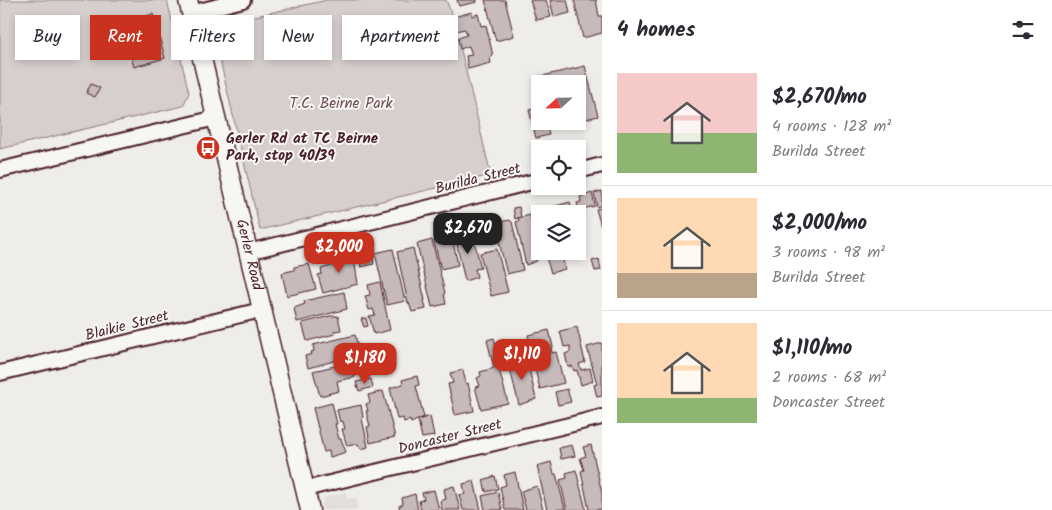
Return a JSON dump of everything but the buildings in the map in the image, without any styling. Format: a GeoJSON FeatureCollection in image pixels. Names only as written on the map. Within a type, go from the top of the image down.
{"type":"FeatureCollection","features":[{"type":"Feature","properties":{"kind":"street"},"geometry":{"type":"LineString","coordinates":[[189,6],[243,0]]}},
{"type":"Feature","properties":{"kind":"street","name":"Gerler Road"},"geometry":{"type":"LineString","coordinates":[[189,6],[310,510]]}},
{"type":"Feature","properties":{"kind":"street"},"geometry":{"type":"LineString","coordinates":[[0,170],[216,118]]}},
{"type":"Feature","properties":{"kind":"street"},"geometry":{"type":"LineString","coordinates":[[586,169],[602,165]]}},
{"type":"Feature","properties":{"kind":"street","name":"Burilda Street"},"geometry":{"type":"LineString","coordinates":[[248,252],[531,182]]}},
{"type":"Feature","properties":{"kind":"street","name":"Blaikie Street"},"geometry":{"type":"LineString","coordinates":[[0,373],[261,310]]}},
{"type":"Feature","properties":{"kind":"street","name":"Doncaster Street"},"geometry":{"type":"LineString","coordinates":[[305,489],[602,417]]}},
{"type":"Feature","properties":{"kind":"shaded area"},"geometry":{"type":"Polygon","coordinates":[[[346,492],[347,499],[356,497],[358,508],[352,510],[323,510],[322,503],[326,497],[346,492]]]}},
{"type":"Feature","properties":{"kind":"green space"},"geometry":{"type":"Polygon","coordinates":[[[0,0],[167,0],[171,17],[171,60],[181,60],[189,93],[183,106],[0,149],[0,0]]]}},
{"type":"Feature","properties":{"kind":"green space","name":"T.C. Beirne Park"},"geometry":{"type":"Polygon","coordinates":[[[327,0],[446,0],[452,15],[342,15],[342,60],[458,60],[458,38],[491,175],[260,230],[220,60],[254,60],[254,17],[327,0]]]}},
{"type":"Feature","properties":{"kind":"place","name":"Gerler Rd at TC Beirne Park, stop 40/39"},"geometry":{"type":"Point","coordinates":[208,148]}}]}
